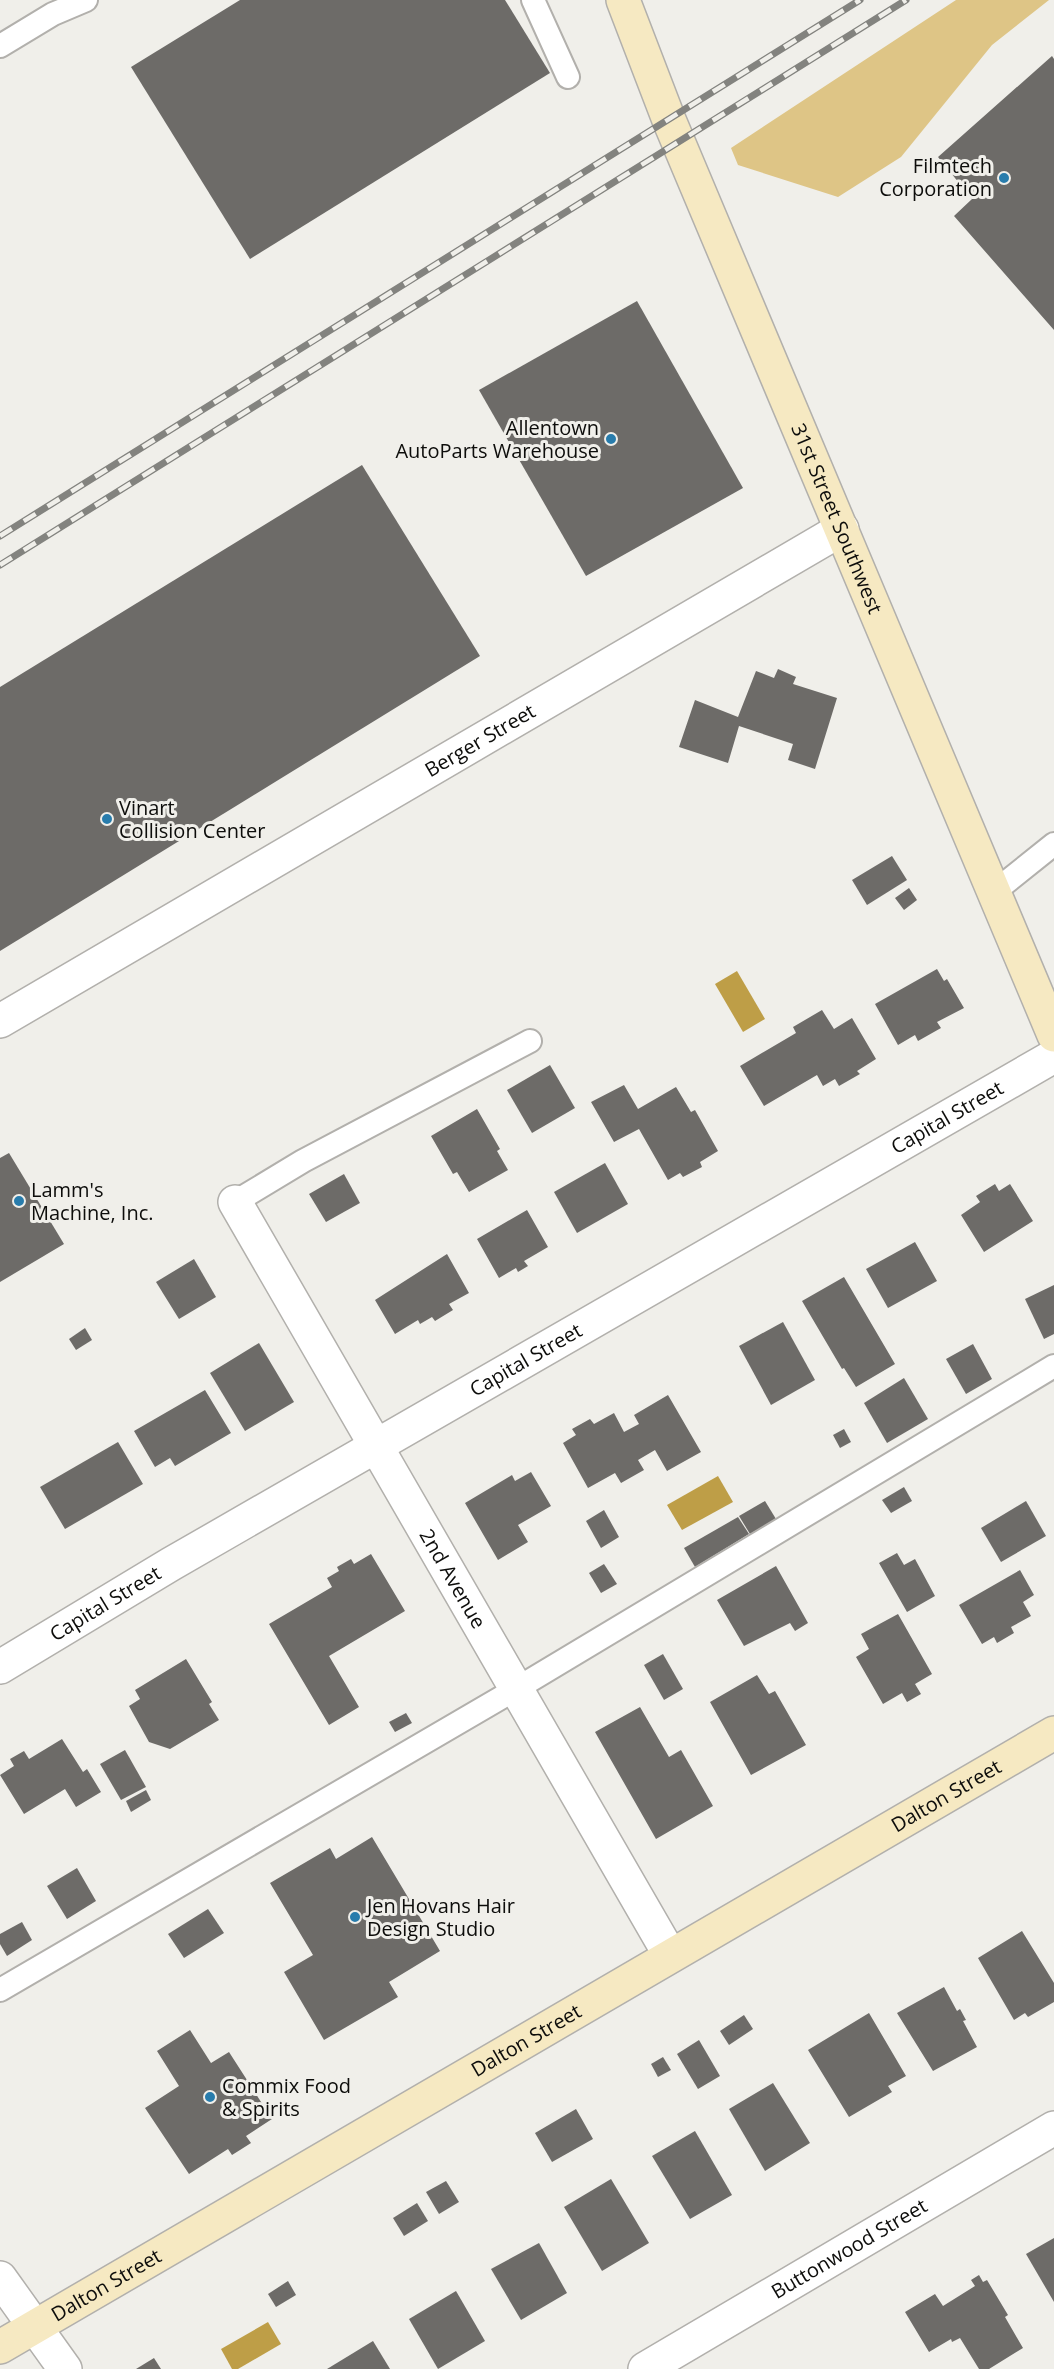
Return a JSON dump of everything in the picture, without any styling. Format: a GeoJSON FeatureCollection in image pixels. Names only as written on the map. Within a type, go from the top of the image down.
{"type":"FeatureCollection","features":[{"type":"Feature","properties":{"kind":"main road","name":"31st Street Southwest"},"geometry":{"type":"LineString","coordinates":[[623,0],[672,128],[842,528],[1054,1038]]}},
{"type":"Feature","properties":{"kind":"main road","name":"Dalton Street"},"geometry":{"type":"LineString","coordinates":[[0,2348],[1054,1733]]}},
{"type":"Feature","properties":{"kind":"street","name":"Berger Street"},"geometry":{"type":"LineString","coordinates":[[0,1021],[120,953],[418,774],[842,528]]}},
{"type":"Feature","properties":{"kind":"street","name":"Capital Street"},"geometry":{"type":"LineString","coordinates":[[0,1667],[376,1446],[1054,1038]]}},
{"type":"Feature","properties":{"kind":"street","name":"2nd Avenue"},"geometry":{"type":"LineString","coordinates":[[236,1202],[670,1955]]}},
{"type":"Feature","properties":{"kind":"street","name":"Buttonwood Street"},"geometry":{"type":"LineString","coordinates":[[645,2369],[1054,2128]]}},
{"type":"Feature","properties":{"kind":"street"},"geometry":{"type":"LineString","coordinates":[[0,2278],[65,2369]]}},
{"type":"Feature","properties":{"kind":"lane"},"geometry":{"type":"LineString","coordinates":[[0,46],[54,14],[86,0]]}},
{"type":"Feature","properties":{"kind":"lane"},"geometry":{"type":"LineString","coordinates":[[533,0],[568,77]]}},
{"type":"Feature","properties":{"kind":"lane"},"geometry":{"type":"LineString","coordinates":[[994,891],[1054,844]]}},
{"type":"Feature","properties":{"kind":"lane"},"geometry":{"type":"LineString","coordinates":[[236,1202],[303,1161],[530,1041]]}},
{"type":"Feature","properties":{"kind":"lane"},"geometry":{"type":"LineString","coordinates":[[0,1990],[516,1689],[1054,1366]]}},
{"type":"Feature","properties":{"kind":"shaded area"},"geometry":{"type":"Polygon","coordinates":[[[956,0],[1049,0],[992,45],[901,157],[838,197],[738,165],[731,148],[956,0]]]}},
{"type":"Feature","properties":{"kind":"shaded area"},"geometry":{"type":"Polygon","coordinates":[[[737,971],[765,1019],[743,1032],[715,984],[737,971]]]}},
{"type":"Feature","properties":{"kind":"shaded area"},"geometry":{"type":"Polygon","coordinates":[[[718,1476],[733,1502],[682,1530],[667,1505],[718,1476]]]}},
{"type":"Feature","properties":{"kind":"shaded area"},"geometry":{"type":"Polygon","coordinates":[[[268,2322],[281,2344],[238,2369],[232,2369],[221,2349],[268,2322]]]}},
{"type":"Feature","properties":{"kind":"building"},"geometry":{"type":"Polygon","coordinates":[[[240,0],[505,0],[550,73],[250,259],[131,67],[240,0]]]}},
{"type":"Feature","properties":{"kind":"building","name":"Filmtech Corporation"},"geometry":{"type":"Polygon","coordinates":[[[1052,56],[1054,59],[1054,330],[954,216],[972,199],[938,157],[1052,56]]]}},
{"type":"Feature","properties":{"kind":"building","name":"Allentown AutoParts Warehouse"},"geometry":{"type":"Polygon","coordinates":[[[637,301],[743,488],[586,576],[479,390],[637,301]]]}},
{"type":"Feature","properties":{"kind":"building","name":"Vinart Collision Center"},"geometry":{"type":"Polygon","coordinates":[[[362,465],[480,656],[0,951],[0,687],[362,465]]]}},
{"type":"Feature","properties":{"kind":"building"},"geometry":{"type":"Polygon","coordinates":[[[778,669],[796,677],[793,684],[837,698],[815,769],[788,760],[793,744],[739,726],[728,763],[679,747],[695,700],[738,717],[756,671],[774,678],[778,669]]]}},
{"type":"Feature","properties":{"kind":"building"},"geometry":{"type":"Polygon","coordinates":[[[892,856],[907,880],[867,905],[852,880],[892,856]]]}},
{"type":"Feature","properties":{"kind":"building"},"geometry":{"type":"Polygon","coordinates":[[[909,888],[917,900],[904,910],[895,898],[909,888]]]}},
{"type":"Feature","properties":{"kind":"building"},"geometry":{"type":"Polygon","coordinates":[[[937,969],[944,981],[947,979],[964,1008],[937,1022],[941,1028],[918,1041],[915,1035],[898,1045],[875,1004],[937,969]]]}},
{"type":"Feature","properties":{"kind":"building"},"geometry":{"type":"Polygon","coordinates":[[[822,1010],[834,1029],[852,1018],[876,1059],[857,1071],[860,1074],[839,1086],[835,1079],[823,1086],[817,1075],[764,1106],[740,1066],[796,1033],[793,1027],[822,1010]]]}},
{"type":"Feature","properties":{"kind":"building"},"geometry":{"type":"Polygon","coordinates":[[[550,1065],[575,1108],[532,1133],[507,1090],[550,1065]]]}},
{"type":"Feature","properties":{"kind":"building"},"geometry":{"type":"Polygon","coordinates":[[[624,1085],[638,1109],[676,1087],[691,1112],[695,1110],[718,1151],[700,1162],[702,1167],[683,1177],[680,1173],[668,1180],[639,1129],[614,1142],[591,1102],[624,1085]]]}},
{"type":"Feature","properties":{"kind":"building"},"geometry":{"type":"Polygon","coordinates":[[[477,1109],[500,1149],[497,1151],[508,1170],[469,1192],[457,1172],[453,1174],[431,1136],[477,1109]]]}},
{"type":"Feature","properties":{"kind":"building","name":"Lamm's Machine, Inc."},"geometry":{"type":"Polygon","coordinates":[[[9,1153],[64,1244],[0,1282],[0,1158],[9,1153]]]}},
{"type":"Feature","properties":{"kind":"building"},"geometry":{"type":"Polygon","coordinates":[[[605,1163],[628,1204],[577,1233],[554,1192],[605,1163]]]}},
{"type":"Feature","properties":{"kind":"building"},"geometry":{"type":"Polygon","coordinates":[[[344,1174],[360,1203],[326,1222],[309,1194],[344,1174]]]}},
{"type":"Feature","properties":{"kind":"building"},"geometry":{"type":"Polygon","coordinates":[[[995,1184],[999,1191],[1010,1184],[1033,1221],[984,1252],[961,1215],[980,1202],[976,1196],[995,1184]]]}},
{"type":"Feature","properties":{"kind":"building"},"geometry":{"type":"Polygon","coordinates":[[[527,1210],[548,1247],[524,1261],[528,1266],[518,1272],[516,1268],[499,1278],[477,1239],[527,1210]]]}},
{"type":"Feature","properties":{"kind":"building"},"geometry":{"type":"Polygon","coordinates":[[[915,1242],[937,1281],[888,1308],[866,1269],[915,1242]]]}},
{"type":"Feature","properties":{"kind":"building"},"geometry":{"type":"Polygon","coordinates":[[[447,1254],[469,1293],[449,1304],[453,1310],[435,1321],[432,1317],[420,1324],[418,1320],[395,1334],[375,1300],[447,1254]]]}},
{"type":"Feature","properties":{"kind":"building"},"geometry":{"type":"Polygon","coordinates":[[[194,1259],[216,1297],[179,1319],[156,1282],[194,1259]]]}},
{"type":"Feature","properties":{"kind":"building"},"geometry":{"type":"Polygon","coordinates":[[[844,1277],[895,1364],[856,1387],[844,1368],[842,1369],[802,1301],[844,1277]]]}},
{"type":"Feature","properties":{"kind":"building"},"geometry":{"type":"Polygon","coordinates":[[[1054,1285],[1054,1334],[1044,1339],[1025,1299],[1054,1285]]]}},
{"type":"Feature","properties":{"kind":"building"},"geometry":{"type":"Polygon","coordinates":[[[783,1322],[815,1380],[771,1405],[739,1346],[783,1322]]]}},
{"type":"Feature","properties":{"kind":"building"},"geometry":{"type":"Polygon","coordinates":[[[85,1328],[92,1340],[76,1350],[69,1339],[85,1328]]]}},
{"type":"Feature","properties":{"kind":"building"},"geometry":{"type":"Polygon","coordinates":[[[259,1343],[294,1402],[245,1431],[210,1373],[259,1343]]]}},
{"type":"Feature","properties":{"kind":"building"},"geometry":{"type":"Polygon","coordinates":[[[973,1344],[992,1379],[966,1394],[946,1359],[973,1344]]]}},
{"type":"Feature","properties":{"kind":"building"},"geometry":{"type":"Polygon","coordinates":[[[904,1378],[928,1419],[887,1443],[864,1403],[904,1378]]]}},
{"type":"Feature","properties":{"kind":"building"},"geometry":{"type":"Polygon","coordinates":[[[205,1390],[231,1433],[175,1466],[170,1458],[155,1467],[134,1431],[205,1390]]]}},
{"type":"Feature","properties":{"kind":"building"},"geometry":{"type":"Polygon","coordinates":[[[668,1395],[701,1452],[667,1471],[655,1450],[638,1460],[644,1470],[621,1483],[615,1473],[588,1488],[563,1443],[576,1435],[572,1429],[590,1419],[594,1424],[614,1413],[624,1432],[639,1424],[634,1415],[668,1395]]]}},
{"type":"Feature","properties":{"kind":"building"},"geometry":{"type":"Polygon","coordinates":[[[844,1429],[851,1442],[840,1448],[833,1435],[844,1429]]]}},
{"type":"Feature","properties":{"kind":"building"},"geometry":{"type":"Polygon","coordinates":[[[118,1442],[143,1484],[65,1529],[40,1487],[118,1442]]]}},
{"type":"Feature","properties":{"kind":"building"},"geometry":{"type":"Polygon","coordinates":[[[531,1472],[551,1506],[518,1525],[528,1542],[498,1560],[465,1503],[512,1475],[515,1481],[531,1472]]]}},
{"type":"Feature","properties":{"kind":"building"},"geometry":{"type":"Polygon","coordinates":[[[904,1487],[912,1501],[891,1513],[882,1500],[904,1487]]]}},
{"type":"Feature","properties":{"kind":"building"},"geometry":{"type":"Polygon","coordinates":[[[765,1501],[776,1519],[750,1534],[739,1516],[765,1501]]]}},
{"type":"Feature","properties":{"kind":"building"},"geometry":{"type":"Polygon","coordinates":[[[1026,1501],[1046,1536],[1001,1562],[981,1528],[1026,1501]]]}},
{"type":"Feature","properties":{"kind":"building"},"geometry":{"type":"Polygon","coordinates":[[[604,1510],[619,1537],[601,1548],[586,1521],[604,1510]]]}},
{"type":"Feature","properties":{"kind":"building"},"geometry":{"type":"Polygon","coordinates":[[[738,1517],[749,1534],[695,1567],[684,1548],[738,1517]]]}},
{"type":"Feature","properties":{"kind":"building"},"geometry":{"type":"Polygon","coordinates":[[[897,1553],[904,1565],[915,1559],[935,1596],[907,1612],[879,1563],[897,1553]]]}},
{"type":"Feature","properties":{"kind":"building"},"geometry":{"type":"Polygon","coordinates":[[[371,1554],[405,1611],[329,1656],[359,1707],[329,1725],[269,1624],[332,1587],[327,1578],[339,1571],[337,1567],[351,1559],[354,1564],[371,1554]]]}},
{"type":"Feature","properties":{"kind":"building"},"geometry":{"type":"Polygon","coordinates":[[[604,1564],[617,1584],[601,1593],[589,1573],[604,1564]]]}},
{"type":"Feature","properties":{"kind":"building"},"geometry":{"type":"Polygon","coordinates":[[[776,1566],[808,1623],[795,1631],[790,1623],[744,1646],[717,1600],[776,1566]]]}},
{"type":"Feature","properties":{"kind":"building"},"geometry":{"type":"Polygon","coordinates":[[[1020,1570],[1034,1595],[1023,1602],[1031,1616],[1011,1627],[1014,1633],[997,1643],[994,1637],[982,1644],[959,1605],[1020,1570]]]}},
{"type":"Feature","properties":{"kind":"building"},"geometry":{"type":"Polygon","coordinates":[[[898,1614],[932,1674],[915,1684],[921,1694],[907,1702],[902,1693],[883,1704],[856,1657],[869,1649],[861,1634],[898,1614]]]}},
{"type":"Feature","properties":{"kind":"building"},"geometry":{"type":"Polygon","coordinates":[[[663,1654],[683,1689],[664,1700],[644,1665],[663,1654]]]}},
{"type":"Feature","properties":{"kind":"building"},"geometry":{"type":"Polygon","coordinates":[[[186,1659],[212,1702],[209,1704],[219,1720],[170,1749],[149,1742],[129,1706],[140,1699],[135,1690],[186,1659]]]}},
{"type":"Feature","properties":{"kind":"building"},"geometry":{"type":"Polygon","coordinates":[[[757,1675],[769,1694],[775,1691],[806,1745],[751,1775],[710,1702],[757,1675]]]}},
{"type":"Feature","properties":{"kind":"building"},"geometry":{"type":"Polygon","coordinates":[[[640,1707],[669,1757],[681,1750],[713,1806],[656,1839],[595,1732],[640,1707]]]}},
{"type":"Feature","properties":{"kind":"building"},"geometry":{"type":"Polygon","coordinates":[[[406,1713],[412,1723],[395,1732],[389,1722],[406,1713]]]}},
{"type":"Feature","properties":{"kind":"building"},"geometry":{"type":"Polygon","coordinates":[[[62,1739],[83,1772],[87,1769],[101,1792],[76,1807],[65,1789],[24,1814],[0,1775],[14,1766],[10,1759],[24,1751],[29,1759],[62,1739]]]}},
{"type":"Feature","properties":{"kind":"building"},"geometry":{"type":"Polygon","coordinates":[[[125,1750],[146,1787],[121,1800],[100,1764],[125,1750]]]}},
{"type":"Feature","properties":{"kind":"building"},"geometry":{"type":"Polygon","coordinates":[[[146,1790],[151,1800],[131,1812],[126,1801],[146,1790]]]}},
{"type":"Feature","properties":{"kind":"building","name":"Jen Hovans Hair Design Studio"},"geometry":{"type":"Polygon","coordinates":[[[372,1837],[440,1951],[389,1982],[398,1997],[324,2040],[284,1972],[313,1955],[270,1883],[330,1848],[336,1859],[372,1837]]]}},
{"type":"Feature","properties":{"kind":"building"},"geometry":{"type":"Polygon","coordinates":[[[77,1868],[96,1901],[67,1919],[47,1886],[77,1868]]]}},
{"type":"Feature","properties":{"kind":"building"},"geometry":{"type":"Polygon","coordinates":[[[208,1909],[224,1933],[184,1958],[168,1934],[208,1909]]]}},
{"type":"Feature","properties":{"kind":"building"},"geometry":{"type":"Polygon","coordinates":[[[22,1922],[32,1940],[7,1956],[0,1944],[0,1934],[22,1922]]]}},
{"type":"Feature","properties":{"kind":"building"},"geometry":{"type":"Polygon","coordinates":[[[1022,1931],[1054,1983],[1054,2002],[1028,2017],[1025,2013],[1014,2020],[978,1958],[1022,1931]]]}},
{"type":"Feature","properties":{"kind":"building"},"geometry":{"type":"Polygon","coordinates":[[[944,1987],[957,2011],[960,2009],[966,2020],[963,2021],[977,2047],[933,2071],[897,2013],[944,1987]]]}},
{"type":"Feature","properties":{"kind":"building"},"geometry":{"type":"Polygon","coordinates":[[[869,2013],[906,2076],[888,2086],[892,2092],[849,2117],[808,2050],[869,2013]]]}},
{"type":"Feature","properties":{"kind":"building"},"geometry":{"type":"Polygon","coordinates":[[[744,2015],[753,2029],[729,2045],[720,2031],[744,2015]]]}},
{"type":"Feature","properties":{"kind":"building","name":"Commix Food & Spirits"},"geometry":{"type":"Polygon","coordinates":[[[190,2030],[211,2063],[229,2052],[272,2119],[246,2136],[251,2143],[232,2155],[228,2149],[189,2174],[145,2108],[179,2086],[157,2051],[190,2030]]]}},
{"type":"Feature","properties":{"kind":"building"},"geometry":{"type":"Polygon","coordinates":[[[699,2040],[720,2076],[698,2089],[677,2054],[699,2040]]]}},
{"type":"Feature","properties":{"kind":"building"},"geometry":{"type":"Polygon","coordinates":[[[663,2057],[671,2070],[658,2077],[651,2064],[663,2057]]]}},
{"type":"Feature","properties":{"kind":"building"},"geometry":{"type":"Polygon","coordinates":[[[773,2083],[810,2143],[765,2171],[729,2109],[773,2083]]]}},
{"type":"Feature","properties":{"kind":"building"},"geometry":{"type":"Polygon","coordinates":[[[576,2109],[593,2139],[552,2162],[535,2133],[576,2109]]]}},
{"type":"Feature","properties":{"kind":"building"},"geometry":{"type":"Polygon","coordinates":[[[695,2131],[732,2195],[690,2219],[652,2156],[695,2131]]]}},
{"type":"Feature","properties":{"kind":"building"},"geometry":{"type":"Polygon","coordinates":[[[611,2179],[649,2243],[602,2271],[564,2207],[611,2179]]]}},
{"type":"Feature","properties":{"kind":"building"},"geometry":{"type":"Polygon","coordinates":[[[446,2181],[459,2202],[439,2214],[426,2192],[446,2181]]]}},
{"type":"Feature","properties":{"kind":"building"},"geometry":{"type":"Polygon","coordinates":[[[417,2203],[428,2221],[404,2236],[393,2218],[417,2203]]]}},
{"type":"Feature","properties":{"kind":"building"},"geometry":{"type":"Polygon","coordinates":[[[1054,2238],[1054,2302],[1026,2254],[1054,2238]]]}},
{"type":"Feature","properties":{"kind":"building"},"geometry":{"type":"Polygon","coordinates":[[[539,2243],[567,2293],[521,2320],[491,2269],[539,2243]]]}},
{"type":"Feature","properties":{"kind":"building"},"geometry":{"type":"Polygon","coordinates":[[[979,2275],[983,2282],[987,2280],[1008,2315],[1005,2317],[1023,2348],[989,2369],[979,2369],[960,2338],[952,2342],[951,2339],[929,2352],[905,2312],[935,2294],[943,2306],[975,2286],[971,2280],[979,2275]]]}},
{"type":"Feature","properties":{"kind":"building"},"geometry":{"type":"Polygon","coordinates":[[[288,2281],[296,2295],[276,2307],[268,2294],[288,2281]]]}},
{"type":"Feature","properties":{"kind":"building"},"geometry":{"type":"Polygon","coordinates":[[[456,2291],[485,2341],[438,2369],[409,2319],[456,2291]]]}},
{"type":"Feature","properties":{"kind":"building"},"geometry":{"type":"Polygon","coordinates":[[[373,2341],[390,2369],[327,2369],[373,2341]]]}},
{"type":"Feature","properties":{"kind":"building"},"geometry":{"type":"Polygon","coordinates":[[[154,2358],[161,2369],[136,2369],[154,2358]]]}},
{"type":"Feature","properties":{"kind":"railway"},"geometry":{"type":"LineString","coordinates":[[0,536],[860,0]]}},
{"type":"Feature","properties":{"kind":"railway"},"geometry":{"type":"LineString","coordinates":[[0,565],[906,0]]}},
{"type":"Feature","properties":{"kind":"place","name":"Filmtech Corporation"},"geometry":{"type":"Point","coordinates":[1004,178]}},
{"type":"Feature","properties":{"kind":"place","name":"Allentown AutoParts Warehouse"},"geometry":{"type":"Point","coordinates":[611,439]}},
{"type":"Feature","properties":{"kind":"place","name":"Vinart Collision Center"},"geometry":{"type":"Point","coordinates":[107,819]}},
{"type":"Feature","properties":{"kind":"place","name":"Lamm's Machine, Inc."},"geometry":{"type":"Point","coordinates":[19,1201]}},
{"type":"Feature","properties":{"kind":"place","name":"Jen Hovans Hair Design Studio"},"geometry":{"type":"Point","coordinates":[355,1917]}},
{"type":"Feature","properties":{"kind":"place","name":"Commix Food & Spirits"},"geometry":{"type":"Point","coordinates":[210,2097]}}]}
